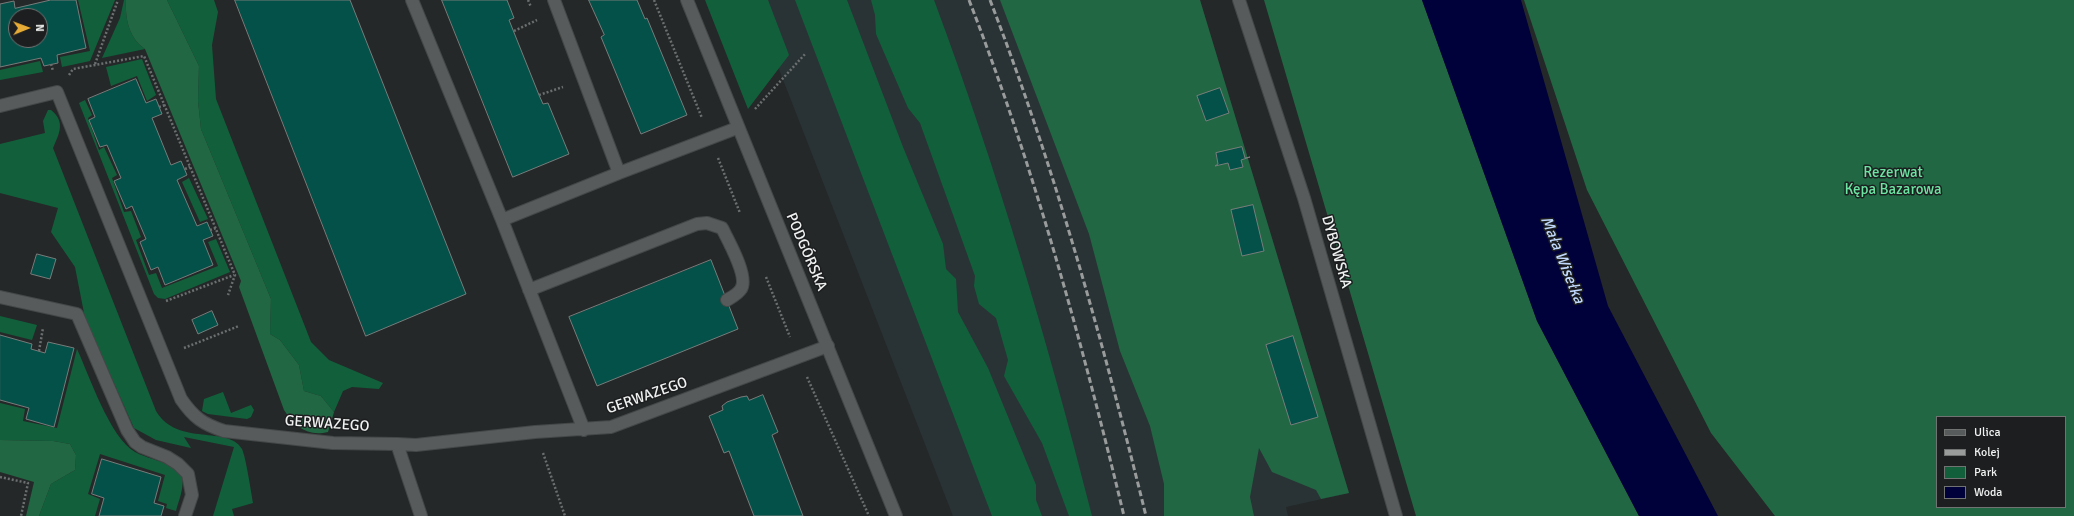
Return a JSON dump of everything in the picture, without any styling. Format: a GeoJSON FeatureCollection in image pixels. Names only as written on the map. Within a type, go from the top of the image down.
{"type":"FeatureCollection","features":[{"type":"Feature","properties":{"kind":"street"},"geometry":{"type":"LineString","coordinates":[[412,0],[502,220],[584,430]]}},
{"type":"Feature","properties":{"kind":"street"},"geometry":{"type":"LineString","coordinates":[[554,0],[619,173]]}},
{"type":"Feature","properties":{"kind":"street","name":"PODGÓRSKA"},"geometry":{"type":"LineString","coordinates":[[687,0],[737,128],[828,346],[896,516]]}},
{"type":"Feature","properties":{"kind":"street","name":"DYBOWSKA"},"geometry":{"type":"LineString","coordinates":[[1239,0],[1304,198],[1396,516]]}},
{"type":"Feature","properties":{"kind":"street"},"geometry":{"type":"LineString","coordinates":[[0,106],[57,92]]}},
{"type":"Feature","properties":{"kind":"street","name":"GERWAZEGO"},"geometry":{"type":"LineString","coordinates":[[57,92],[181,399],[191,414],[208,425],[219,429],[255,435],[333,442],[416,445],[535,432],[584,430],[611,427],[828,346]]}},
{"type":"Feature","properties":{"kind":"street"},"geometry":{"type":"LineString","coordinates":[[502,220],[737,128]]}},
{"type":"Feature","properties":{"kind":"street"},"geometry":{"type":"LineString","coordinates":[[529,290],[697,224],[707,223],[722,228],[741,270],[743,279],[742,288],[735,296],[727,300]]}},
{"type":"Feature","properties":{"kind":"street"},"geometry":{"type":"LineString","coordinates":[[0,297],[77,314],[127,430],[135,442],[142,447],[167,457],[178,464],[188,474],[192,495],[185,516]]}},
{"type":"Feature","properties":{"kind":"street"},"geometry":{"type":"LineString","coordinates":[[397,444],[421,516]]}},
{"type":"Feature","properties":{"kind":"path"},"geometry":{"type":"LineString","coordinates":[[95,65],[118,0]]}},
{"type":"Feature","properties":{"kind":"path"},"geometry":{"type":"LineString","coordinates":[[528,0],[540,28]]}},
{"type":"Feature","properties":{"kind":"path"},"geometry":{"type":"LineString","coordinates":[[514,31],[537,20]]}},
{"type":"Feature","properties":{"kind":"path"},"geometry":{"type":"LineString","coordinates":[[737,128],[806,54]]}},
{"type":"Feature","properties":{"kind":"path"},"geometry":{"type":"LineString","coordinates":[[57,92],[73,69],[144,56],[235,275],[228,295]]}},
{"type":"Feature","properties":{"kind":"path"},"geometry":{"type":"LineString","coordinates":[[560,79],[566,94]]}},
{"type":"Feature","properties":{"kind":"path"},"geometry":{"type":"LineString","coordinates":[[539,95],[563,87]]}},
{"type":"Feature","properties":{"kind":"path"},"geometry":{"type":"LineString","coordinates":[[159,107],[165,105]]}},
{"type":"Feature","properties":{"kind":"path"},"geometry":{"type":"LineString","coordinates":[[185,169],[190,167]]}},
{"type":"Feature","properties":{"kind":"path"},"geometry":{"type":"LineString","coordinates":[[210,230],[216,228]]}},
{"type":"Feature","properties":{"kind":"path"},"geometry":{"type":"LineString","coordinates":[[144,309],[235,275]]}},
{"type":"Feature","properties":{"kind":"path"},"geometry":{"type":"LineString","coordinates":[[164,357],[239,326]]}},
{"type":"Feature","properties":{"kind":"path"},"geometry":{"type":"LineString","coordinates":[[783,340],[790,337]]}},
{"type":"Feature","properties":{"kind":"path"},"geometry":{"type":"LineString","coordinates":[[535,432],[565,516]]}},
{"type":"Feature","properties":{"kind":"path"},"geometry":{"type":"LineString","coordinates":[[0,477],[28,483],[21,516]]}},
{"type":"Feature","properties":{"kind":"shaded area"},"geometry":{"type":"Polygon","coordinates":[[[752,0],[1200,0],[1349,493],[1286,507],[1288,516],[953,516],[752,0]]]}},
{"type":"Feature","properties":{"kind":"green space"},"geometry":{"type":"Polygon","coordinates":[[[78,0],[115,0],[90,61],[62,67],[60,57],[90,51],[78,0]]]}},
{"type":"Feature","properties":{"kind":"green space"},"geometry":{"type":"Polygon","coordinates":[[[124,0],[126,0],[126,14],[129,28],[135,39],[145,49],[102,58],[120,18],[124,0]]]}},
{"type":"Feature","properties":{"kind":"green space"},"geometry":{"type":"Polygon","coordinates":[[[126,0],[167,0],[199,66],[198,101],[201,129],[271,299],[270,334],[280,340],[299,365],[304,391],[321,396],[334,412],[328,432],[308,432],[297,426],[284,410],[239,287],[241,281],[145,49],[135,39],[129,28],[126,14],[126,0]]]}},
{"type":"Feature","properties":{"kind":"green space"},"geometry":{"type":"Polygon","coordinates":[[[167,0],[214,0],[218,12],[212,45],[216,99],[311,342],[329,360],[383,383],[379,389],[352,387],[343,391],[334,412],[321,396],[304,391],[299,365],[280,340],[270,334],[271,299],[201,129],[198,101],[199,66],[167,0]]]}},
{"type":"Feature","properties":{"kind":"green space"},"geometry":{"type":"Polygon","coordinates":[[[705,0],[768,0],[789,55],[748,109],[705,0]]]}},
{"type":"Feature","properties":{"kind":"green space"},"geometry":{"type":"Polygon","coordinates":[[[795,0],[847,0],[903,147],[943,244],[946,269],[956,279],[958,312],[988,368],[1036,485],[1036,500],[1042,516],[992,516],[795,0]]]}},
{"type":"Feature","properties":{"kind":"green space"},"geometry":{"type":"Polygon","coordinates":[[[871,0],[934,0],[979,127],[1020,256],[1058,386],[1092,516],[1069,516],[1042,443],[1004,376],[1008,360],[996,318],[979,304],[974,286],[975,276],[920,123],[908,108],[876,34],[875,15],[871,0]]]}},
{"type":"Feature","properties":{"kind":"green space"},"geometry":{"type":"Polygon","coordinates":[[[1000,0],[1200,0],[1349,493],[1321,499],[1316,490],[1272,472],[1259,448],[1250,497],[1254,516],[1164,516],[1164,484],[1150,426],[1120,351],[1089,234],[1000,0]]]}},
{"type":"Feature","properties":{"kind":"green space"},"geometry":{"type":"Polygon","coordinates":[[[1264,0],[1422,0],[1537,321],[1639,516],[1416,516],[1264,0]]]}},
{"type":"Feature","properties":{"kind":"green space","name":"Rezerwat Kępa Bazarowa"},"geometry":{"type":"Polygon","coordinates":[[[1524,0],[2074,0],[2074,516],[1775,516],[1711,433],[1587,190],[1524,0]]]}},
{"type":"Feature","properties":{"kind":"green space"},"geometry":{"type":"Polygon","coordinates":[[[142,59],[156,95],[147,101],[137,76],[111,86],[106,67],[142,59]]]}},
{"type":"Feature","properties":{"kind":"green space"},"geometry":{"type":"Polygon","coordinates":[[[40,61],[43,72],[0,80],[0,70],[40,61]]]}},
{"type":"Feature","properties":{"kind":"green space"},"geometry":{"type":"Polygon","coordinates":[[[85,100],[92,115],[88,118],[99,150],[104,147],[117,175],[112,178],[124,212],[131,211],[141,237],[136,240],[149,275],[156,273],[162,288],[218,266],[208,242],[216,239],[230,272],[165,299],[158,298],[154,294],[79,103],[85,100]]]}},
{"type":"Feature","properties":{"kind":"green space"},"geometry":{"type":"Polygon","coordinates":[[[48,110],[51,110],[56,115],[60,124],[59,133],[53,148],[156,411],[165,422],[176,429],[189,433],[226,438],[235,442],[244,453],[253,503],[232,509],[234,516],[213,516],[234,447],[184,437],[191,448],[156,440],[134,428],[85,318],[75,267],[51,232],[58,208],[0,193],[0,144],[45,133],[43,121],[48,110]]]}},
{"type":"Feature","properties":{"kind":"green space"},"geometry":{"type":"Polygon","coordinates":[[[189,178],[208,219],[200,222],[182,182],[189,178]]]}},
{"type":"Feature","properties":{"kind":"green space"},"geometry":{"type":"Polygon","coordinates":[[[0,316],[37,325],[32,340],[0,332],[0,316]]]}},
{"type":"Feature","properties":{"kind":"green space"},"geometry":{"type":"Polygon","coordinates":[[[77,349],[101,405],[117,434],[126,445],[139,454],[175,467],[181,474],[183,484],[176,511],[166,508],[167,504],[158,501],[165,475],[100,454],[88,494],[100,499],[95,516],[39,516],[51,484],[75,470],[76,455],[70,444],[53,441],[0,440],[0,403],[25,409],[23,421],[57,428],[77,349]]]}},
{"type":"Feature","properties":{"kind":"green space"},"geometry":{"type":"Polygon","coordinates":[[[223,392],[231,413],[251,405],[254,410],[251,417],[247,419],[208,414],[202,411],[204,399],[223,392]]]}},
{"type":"Feature","properties":{"kind":"green space"},"geometry":{"type":"Polygon","coordinates":[[[0,440],[53,441],[70,444],[76,455],[75,470],[51,484],[39,516],[26,516],[34,482],[0,472],[0,440]]]}},
{"type":"Feature","properties":{"kind":"water","name":"Mała Wisełka"},"geometry":{"type":"Polygon","coordinates":[[[1422,0],[1521,0],[1608,306],[1718,516],[1639,516],[1537,321],[1422,0]]]}},
{"type":"Feature","properties":{"kind":"building"},"geometry":{"type":"Polygon","coordinates":[[[51,0],[76,0],[86,48],[57,55],[58,63],[44,66],[41,58],[0,67],[0,4],[14,1],[15,8],[51,0]]]}},
{"type":"Feature","properties":{"kind":"building"},"geometry":{"type":"Polygon","coordinates":[[[235,0],[350,0],[466,294],[366,336],[235,0]]]}},
{"type":"Feature","properties":{"kind":"building"},"geometry":{"type":"Polygon","coordinates":[[[442,0],[507,0],[514,18],[509,20],[539,95],[543,104],[548,103],[569,154],[513,177],[442,0]]]}},
{"type":"Feature","properties":{"kind":"building"},"geometry":{"type":"Polygon","coordinates":[[[589,0],[637,0],[645,19],[647,18],[687,115],[641,134],[601,37],[604,35],[589,0]]]}},
{"type":"Feature","properties":{"kind":"building"},"geometry":{"type":"Polygon","coordinates":[[[136,79],[146,103],[156,99],[162,114],[152,118],[171,165],[181,161],[187,175],[177,180],[197,226],[207,222],[213,236],[203,240],[213,265],[165,285],[158,267],[151,270],[140,242],[146,239],[132,206],[126,209],[114,181],[121,178],[107,145],[100,147],[89,120],[95,117],[88,99],[136,79]]]}},
{"type":"Feature","properties":{"kind":"building"},"geometry":{"type":"Polygon","coordinates":[[[1220,88],[1229,113],[1206,121],[1197,96],[1220,88]]]}},
{"type":"Feature","properties":{"kind":"building"},"geometry":{"type":"Polygon","coordinates":[[[1242,147],[1245,158],[1250,157],[1241,160],[1243,167],[1230,170],[1228,163],[1215,166],[1218,164],[1216,153],[1242,147]]]}},
{"type":"Feature","properties":{"kind":"building"},"geometry":{"type":"Polygon","coordinates":[[[1253,205],[1264,251],[1242,256],[1231,210],[1253,205]]]}},
{"type":"Feature","properties":{"kind":"building"},"geometry":{"type":"Polygon","coordinates":[[[37,254],[56,259],[50,279],[31,274],[37,254]]]}},
{"type":"Feature","properties":{"kind":"building"},"geometry":{"type":"Polygon","coordinates":[[[711,260],[738,329],[597,386],[569,317],[711,260]]]}},
{"type":"Feature","properties":{"kind":"building"},"geometry":{"type":"Polygon","coordinates":[[[212,311],[218,325],[198,334],[192,320],[212,311]]]}},
{"type":"Feature","properties":{"kind":"building"},"geometry":{"type":"Polygon","coordinates":[[[0,335],[32,344],[31,349],[45,353],[48,342],[74,348],[54,427],[26,419],[29,408],[0,400],[0,335]]]}},
{"type":"Feature","properties":{"kind":"building"},"geometry":{"type":"Polygon","coordinates":[[[1293,336],[1318,417],[1291,425],[1266,345],[1293,336]]]}},
{"type":"Feature","properties":{"kind":"building"},"geometry":{"type":"Polygon","coordinates":[[[763,395],[778,432],[772,435],[803,516],[754,516],[729,451],[724,453],[709,416],[723,410],[722,406],[727,402],[747,396],[749,400],[763,395]]]}},
{"type":"Feature","properties":{"kind":"building"},"geometry":{"type":"Polygon","coordinates":[[[102,459],[161,477],[154,503],[164,506],[161,516],[99,516],[104,498],[92,494],[102,459]]]}},
{"type":"Feature","properties":{"kind":"railway"},"geometry":{"type":"LineString","coordinates":[[969,0],[993,63],[1036,191],[1074,320],[1124,516]]}},
{"type":"Feature","properties":{"kind":"railway"},"geometry":{"type":"LineString","coordinates":[[990,0],[1014,63],[1057,191],[1113,386],[1146,516]]}}]}
